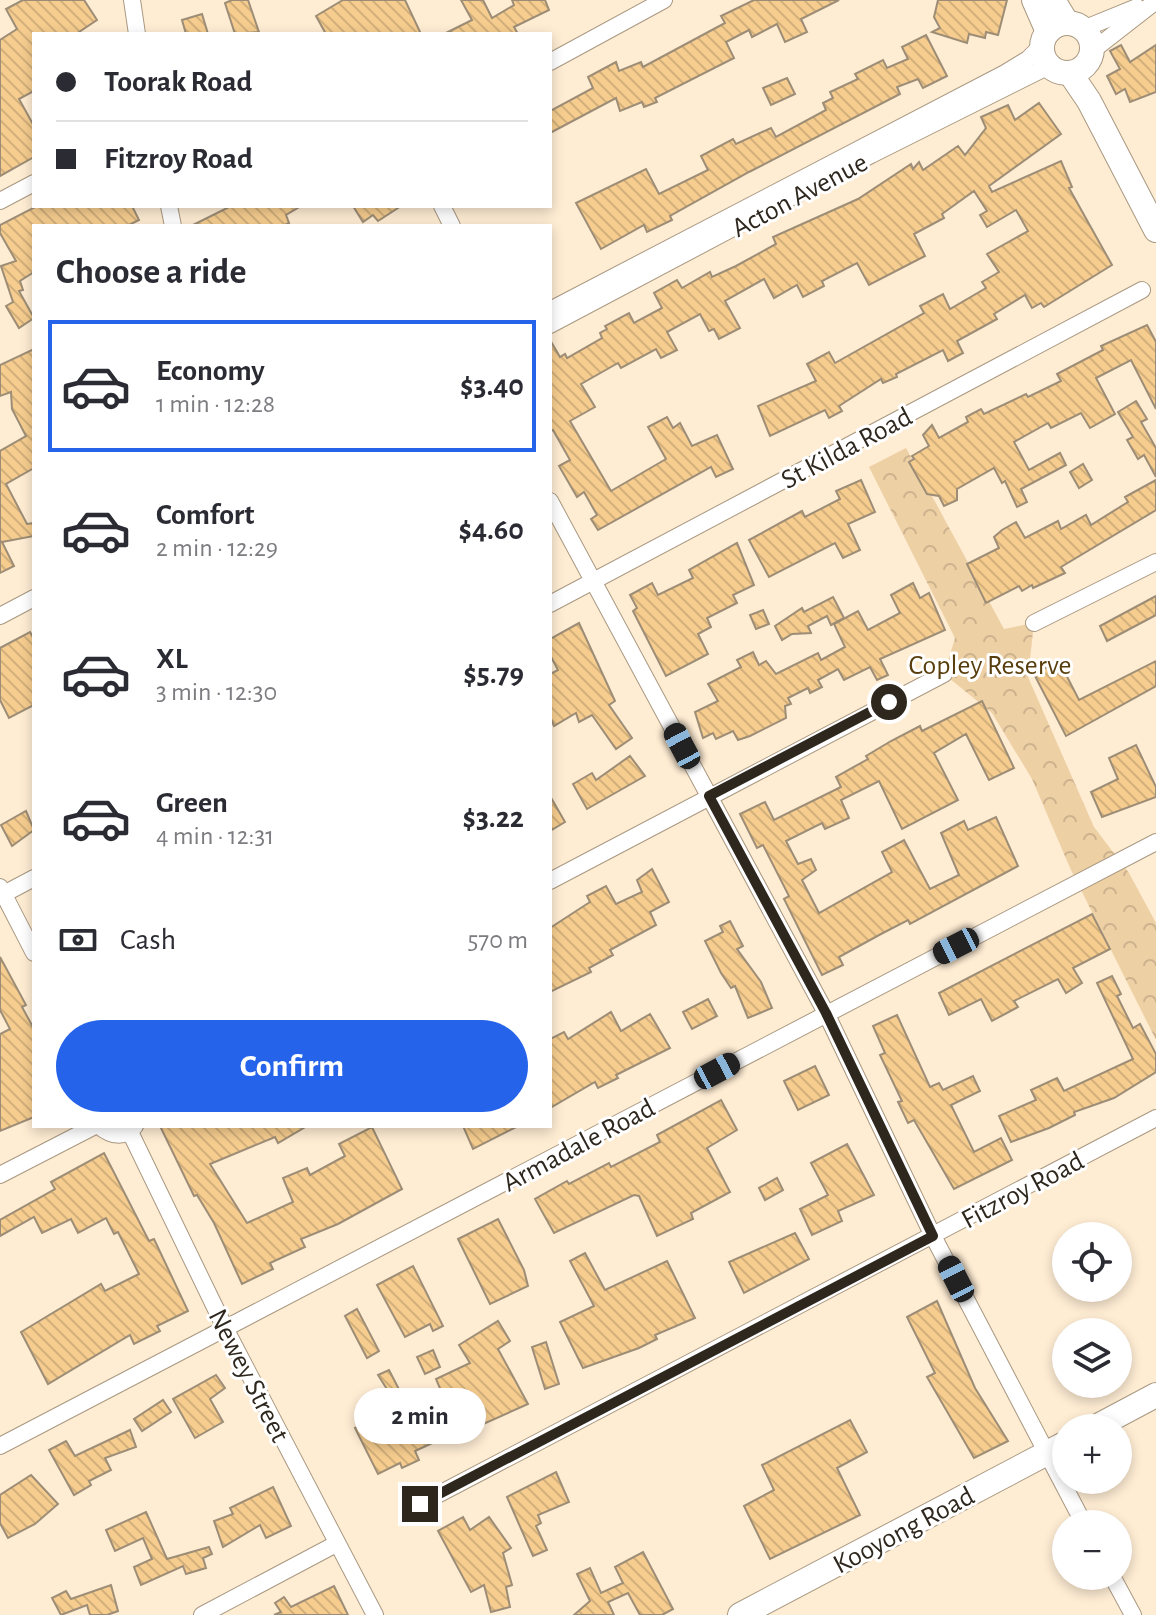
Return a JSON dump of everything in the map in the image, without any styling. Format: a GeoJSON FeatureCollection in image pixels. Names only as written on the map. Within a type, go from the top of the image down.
{"type":"FeatureCollection","features":[{"type":"Feature","properties":{"kind":"street"},"geometry":{"type":"LineString","coordinates":[[132,0],[137,32]]}},
{"type":"Feature","properties":{"kind":"street"},"geometry":{"type":"LineString","coordinates":[[552,61],[664,0]]}},
{"type":"Feature","properties":{"kind":"street"},"geometry":{"type":"LineString","coordinates":[[1034,0],[1101,96],[1156,200]]}},
{"type":"Feature","properties":{"kind":"street"},"geometry":{"type":"LineString","coordinates":[[1053,0],[1067,47],[1089,101],[1156,230]]}},
{"type":"Feature","properties":{"kind":"street","name":"Acton Avenue"},"geometry":{"type":"LineString","coordinates":[[552,324],[1155,0]]}},
{"type":"Feature","properties":{"kind":"street","name":"Acton Avenue"},"geometry":{"type":"LineString","coordinates":[[552,309],[1028,59],[1067,47],[1155,0]]}},
{"type":"Feature","properties":{"kind":"street"},"geometry":{"type":"LineString","coordinates":[[0,201],[32,184]]}},
{"type":"Feature","properties":{"kind":"street","name":"St Kilda Road"},"geometry":{"type":"LineString","coordinates":[[552,603],[1142,290]]}},
{"type":"Feature","properties":{"kind":"street"},"geometry":{"type":"LineString","coordinates":[[552,505],[826,1013],[933,1236],[1052,1441]]}},
{"type":"Feature","properties":{"kind":"street"},"geometry":{"type":"LineString","coordinates":[[1034,623],[1156,562]]}},
{"type":"Feature","properties":{"kind":"street"},"geometry":{"type":"LineString","coordinates":[[0,616],[32,599]]}},
{"type":"Feature","properties":{"kind":"street"},"geometry":{"type":"LineString","coordinates":[[552,880],[944,674]]}},
{"type":"Feature","properties":{"kind":"street","name":"Armadale Road"},"geometry":{"type":"LineString","coordinates":[[0,1446],[1156,842]]}},
{"type":"Feature","properties":{"kind":"street"},"geometry":{"type":"LineString","coordinates":[[32,879],[1,892],[32,949]]}},
{"type":"Feature","properties":{"kind":"street","name":"Fitzroy Road"},"geometry":{"type":"LineString","coordinates":[[420,1504],[1156,1118]]}},
{"type":"Feature","properties":{"kind":"street"},"geometry":{"type":"LineString","coordinates":[[0,1175],[93,1128]]}},
{"type":"Feature","properties":{"kind":"street"},"geometry":{"type":"LineString","coordinates":[[100,1128],[107,1133],[132,1129]]}},
{"type":"Feature","properties":{"kind":"street","name":"Newey Street"},"geometry":{"type":"LineString","coordinates":[[132,1129],[226,1330],[375,1615]]}},
{"type":"Feature","properties":{"kind":"street"},"geometry":{"type":"LineString","coordinates":[[1120,1414],[1156,1395]]}},
{"type":"Feature","properties":{"kind":"street","name":"Kooyong Road"},"geometry":{"type":"LineString","coordinates":[[740,1615],[1052,1450]]}},
{"type":"Feature","properties":{"kind":"street"},"geometry":{"type":"LineString","coordinates":[[202,1615],[336,1544]]}},
{"type":"Feature","properties":{"kind":"street"},"geometry":{"type":"LineString","coordinates":[[1120,1590],[1133,1615]]}},
{"type":"Feature","properties":{"kind":"green space","name":"Copley Reserve"},"geometry":{"type":"Polygon","coordinates":[[[906,448],[1004,629],[1034,623],[1028,677],[1094,827],[1129,873],[1156,923],[1156,1040],[1070,868],[1032,779],[992,713],[944,674],[955,638],[869,467],[906,448]]]}},
{"type":"Feature","properties":{"kind":"building"},"geometry":{"type":"Polygon","coordinates":[[[23,0],[84,0],[97,20],[79,32],[32,32],[32,92],[19,99],[32,122],[32,158],[0,176],[0,40],[17,29],[6,9],[23,0]]]}},
{"type":"Feature","properties":{"kind":"building"},"geometry":{"type":"Polygon","coordinates":[[[248,0],[259,32],[234,32],[225,3],[248,0]]]}},
{"type":"Feature","properties":{"kind":"building"},"geometry":{"type":"Polygon","coordinates":[[[343,0],[405,0],[420,32],[325,32],[316,16],[343,0]]]}},
{"type":"Feature","properties":{"kind":"building"},"geometry":{"type":"Polygon","coordinates":[[[461,0],[483,0],[492,18],[514,5],[512,0],[545,0],[549,10],[514,27],[517,32],[448,32],[472,20],[461,0]]]}},
{"type":"Feature","properties":{"kind":"building"},"geometry":{"type":"Polygon","coordinates":[[[754,0],[839,0],[801,19],[807,32],[785,42],[777,24],[752,37],[749,30],[726,42],[734,58],[655,98],[657,102],[644,107],[642,102],[620,111],[616,98],[552,132],[552,110],[593,88],[588,77],[616,62],[619,71],[641,62],[643,67],[725,23],[721,16],[754,0]]]}},
{"type":"Feature","properties":{"kind":"building"},"geometry":{"type":"Polygon","coordinates":[[[938,0],[1007,0],[998,35],[986,32],[985,38],[969,34],[967,43],[932,32],[940,28],[934,17],[938,0]]]}},
{"type":"Feature","properties":{"kind":"building"},"geometry":{"type":"Polygon","coordinates":[[[202,14],[207,32],[185,32],[182,20],[202,14]]]}},
{"type":"Feature","properties":{"kind":"building"},"geometry":{"type":"Polygon","coordinates":[[[926,35],[947,76],[923,88],[918,79],[897,87],[900,94],[749,172],[670,216],[672,220],[647,232],[644,225],[601,249],[576,203],[646,169],[659,194],[708,170],[701,156],[733,139],[736,144],[771,128],[776,137],[826,110],[823,103],[833,98],[830,92],[858,79],[855,74],[883,60],[887,68],[908,59],[902,47],[926,35]]]}},
{"type":"Feature","properties":{"kind":"building"},"geometry":{"type":"Polygon","coordinates":[[[1121,45],[1130,62],[1156,45],[1156,92],[1130,102],[1125,89],[1116,94],[1107,76],[1120,69],[1110,51],[1121,45]]]}},
{"type":"Feature","properties":{"kind":"building"},"geometry":{"type":"Polygon","coordinates":[[[787,78],[795,94],[771,105],[763,88],[787,78]]]}},
{"type":"Feature","properties":{"kind":"building"},"geometry":{"type":"Polygon","coordinates":[[[1039,103],[1061,134],[989,186],[992,192],[1061,161],[1072,187],[1069,188],[1112,265],[1044,307],[1041,303],[1032,308],[1025,295],[994,314],[997,319],[957,341],[963,353],[948,361],[943,350],[896,374],[897,377],[883,383],[881,379],[839,406],[842,411],[829,418],[825,410],[770,436],[758,406],[816,381],[807,364],[829,352],[835,363],[924,313],[920,306],[943,294],[950,309],[986,288],[982,282],[999,272],[987,254],[1028,231],[1016,210],[987,227],[980,215],[987,211],[974,191],[942,214],[944,218],[914,234],[925,256],[869,285],[857,263],[822,281],[824,286],[803,297],[797,285],[774,298],[764,279],[725,301],[740,328],[719,339],[714,329],[709,331],[700,314],[667,332],[677,350],[661,358],[656,349],[621,368],[618,363],[581,384],[595,407],[570,421],[611,491],[666,459],[648,427],[667,417],[673,428],[680,423],[692,446],[717,435],[733,469],[716,477],[711,467],[598,530],[591,519],[597,515],[584,492],[577,497],[559,466],[570,460],[552,431],[552,343],[560,357],[565,354],[567,358],[602,338],[600,333],[607,329],[605,326],[629,313],[634,323],[662,308],[654,293],[677,280],[682,288],[710,272],[712,277],[736,266],[776,244],[773,237],[858,199],[911,164],[913,169],[919,162],[923,170],[958,146],[965,155],[986,128],[981,117],[1008,105],[1015,120],[1039,103]]]}},
{"type":"Feature","properties":{"kind":"building"},"geometry":{"type":"Polygon","coordinates":[[[33,208],[133,208],[139,220],[131,224],[32,224],[32,273],[20,281],[23,290],[19,291],[32,319],[19,328],[6,306],[13,302],[1,266],[16,261],[0,233],[0,225],[33,208]]]}},
{"type":"Feature","properties":{"kind":"building"},"geometry":{"type":"Polygon","coordinates":[[[227,208],[298,208],[286,215],[287,224],[195,224],[227,208]]]}},
{"type":"Feature","properties":{"kind":"building"},"geometry":{"type":"Polygon","coordinates":[[[354,208],[398,208],[378,221],[373,215],[363,222],[354,208]]]}},
{"type":"Feature","properties":{"kind":"building"},"geometry":{"type":"Polygon","coordinates":[[[1147,325],[1156,342],[1156,409],[1131,360],[1096,378],[1115,414],[1090,428],[1081,413],[1051,428],[1048,423],[1014,442],[1029,470],[1060,453],[1066,465],[1021,489],[1027,502],[1017,507],[1005,481],[1002,483],[994,468],[957,489],[957,500],[944,506],[939,496],[927,494],[909,462],[914,459],[912,456],[929,446],[923,435],[932,425],[939,438],[968,422],[966,417],[981,409],[984,414],[1026,394],[1028,397],[1061,381],[1057,374],[1103,350],[1101,346],[1147,325]]]}},
{"type":"Feature","properties":{"kind":"building"},"geometry":{"type":"Polygon","coordinates":[[[32,350],[32,469],[6,484],[27,524],[32,523],[32,536],[2,542],[14,566],[0,573],[0,451],[26,436],[12,409],[11,392],[0,396],[0,365],[32,350]]]}},
{"type":"Feature","properties":{"kind":"building"},"geometry":{"type":"Polygon","coordinates":[[[1136,401],[1147,419],[1141,422],[1156,448],[1156,477],[1144,455],[1138,459],[1127,440],[1133,437],[1118,412],[1136,401]]]}},
{"type":"Feature","properties":{"kind":"building"},"geometry":{"type":"Polygon","coordinates":[[[1083,464],[1092,480],[1079,488],[1070,472],[1083,464]]]}},
{"type":"Feature","properties":{"kind":"building"},"geometry":{"type":"Polygon","coordinates":[[[861,480],[875,512],[848,524],[860,550],[843,558],[835,543],[769,577],[749,540],[802,511],[805,517],[840,499],[836,491],[861,480]]]}},
{"type":"Feature","properties":{"kind":"building"},"geometry":{"type":"Polygon","coordinates":[[[1156,480],[1156,510],[1061,567],[1065,573],[1033,588],[1032,585],[1022,591],[1019,586],[986,603],[967,564],[999,548],[994,537],[1002,530],[1016,522],[1025,538],[1058,521],[1061,529],[1086,515],[1091,525],[1128,502],[1125,497],[1156,480]]]}},
{"type":"Feature","properties":{"kind":"building"},"geometry":{"type":"Polygon","coordinates":[[[737,543],[754,585],[733,595],[737,603],[707,618],[711,627],[698,634],[708,654],[666,676],[633,611],[637,608],[630,595],[652,583],[658,595],[693,578],[689,570],[737,543]]]}},
{"type":"Feature","properties":{"kind":"building"},"geometry":{"type":"Polygon","coordinates":[[[913,583],[920,598],[929,593],[945,630],[880,659],[888,675],[877,680],[870,667],[844,680],[838,669],[818,680],[822,687],[810,693],[808,688],[788,698],[791,704],[785,706],[786,718],[738,740],[733,731],[716,739],[713,733],[703,738],[695,712],[718,701],[708,684],[741,667],[737,660],[753,652],[759,665],[766,661],[776,674],[818,653],[821,660],[845,647],[834,624],[858,611],[868,630],[900,613],[891,595],[913,583]]]}},
{"type":"Feature","properties":{"kind":"building"},"geometry":{"type":"Polygon","coordinates":[[[1156,596],[1156,615],[1107,641],[1100,626],[1156,596]]]}},
{"type":"Feature","properties":{"kind":"building"},"geometry":{"type":"Polygon","coordinates":[[[833,597],[844,618],[831,625],[827,616],[808,626],[811,633],[792,634],[782,640],[775,626],[802,608],[804,612],[833,597]]]}},
{"type":"Feature","properties":{"kind":"building"},"geometry":{"type":"Polygon","coordinates":[[[763,610],[769,624],[756,629],[750,615],[763,610]]]}},
{"type":"Feature","properties":{"kind":"building"},"geometry":{"type":"Polygon","coordinates":[[[579,623],[615,701],[609,705],[632,738],[616,749],[592,715],[579,722],[576,713],[554,726],[552,673],[558,670],[552,659],[552,638],[579,623]]]}},
{"type":"Feature","properties":{"kind":"building"},"geometry":{"type":"Polygon","coordinates":[[[30,632],[32,636],[32,706],[9,718],[0,700],[0,648],[30,632]]]}},
{"type":"Feature","properties":{"kind":"building"},"geometry":{"type":"Polygon","coordinates":[[[1059,661],[1079,700],[1156,661],[1156,686],[1066,736],[1034,674],[1059,661]]]}},
{"type":"Feature","properties":{"kind":"building"},"geometry":{"type":"Polygon","coordinates":[[[982,701],[1014,768],[989,780],[966,734],[934,753],[958,800],[902,829],[879,781],[841,800],[849,818],[825,829],[822,823],[786,841],[798,864],[811,859],[816,870],[802,880],[819,913],[892,872],[882,852],[904,840],[930,889],[959,875],[941,833],[964,821],[968,830],[996,817],[1018,866],[910,924],[908,920],[839,957],[843,965],[822,975],[784,899],[789,896],[763,845],[757,848],[740,814],[765,802],[774,820],[841,787],[836,777],[868,759],[866,756],[891,741],[920,726],[922,731],[982,701]]]}},
{"type":"Feature","properties":{"kind":"building"},"geometry":{"type":"Polygon","coordinates":[[[1136,745],[1156,787],[1156,797],[1102,817],[1091,792],[1118,779],[1109,758],[1136,745]]]}},
{"type":"Feature","properties":{"kind":"building"},"geometry":{"type":"Polygon","coordinates":[[[630,756],[645,776],[587,809],[573,784],[592,773],[596,780],[630,756]]]}},
{"type":"Feature","properties":{"kind":"building"},"geometry":{"type":"Polygon","coordinates":[[[552,799],[565,822],[552,830],[552,799]]]}},
{"type":"Feature","properties":{"kind":"building"},"geometry":{"type":"Polygon","coordinates":[[[26,811],[32,831],[12,846],[1,825],[26,811]]]}},
{"type":"Feature","properties":{"kind":"building"},"geometry":{"type":"Polygon","coordinates":[[[652,869],[669,902],[650,912],[656,925],[610,950],[613,955],[589,968],[591,972],[552,991],[552,927],[590,902],[587,896],[606,886],[616,904],[642,892],[637,880],[652,869]]]}},
{"type":"Feature","properties":{"kind":"building"},"geometry":{"type":"Polygon","coordinates":[[[1092,914],[1110,949],[1073,968],[1082,983],[1066,993],[1058,979],[1014,1001],[1018,1007],[992,1021],[981,999],[949,1015],[939,993],[1092,914]]]}},
{"type":"Feature","properties":{"kind":"building"},"geometry":{"type":"Polygon","coordinates":[[[730,921],[743,946],[737,949],[761,982],[772,1008],[748,1018],[735,986],[731,988],[721,973],[705,941],[723,932],[720,926],[730,921]]]}},
{"type":"Feature","properties":{"kind":"building"},"geometry":{"type":"Polygon","coordinates":[[[0,957],[26,1005],[22,1007],[32,1025],[32,1118],[0,1131],[0,1034],[10,1029],[0,1010],[0,957]]]}},
{"type":"Feature","properties":{"kind":"building"},"geometry":{"type":"Polygon","coordinates":[[[1112,976],[1121,994],[1117,996],[1133,1028],[1140,1024],[1156,1054],[1156,1072],[1114,1098],[1074,1112],[1075,1115],[1049,1128],[1011,1142],[999,1116],[1036,1100],[1031,1090],[1057,1078],[1064,1091],[1133,1059],[1097,983],[1112,976]]]}},
{"type":"Feature","properties":{"kind":"building"},"geometry":{"type":"Polygon","coordinates":[[[708,999],[717,1016],[692,1029],[683,1012],[708,999]]]}},
{"type":"Feature","properties":{"kind":"building"},"geometry":{"type":"Polygon","coordinates":[[[611,1012],[621,1031],[650,1014],[670,1048],[616,1075],[618,1078],[598,1088],[595,1082],[552,1107],[552,1038],[564,1032],[568,1039],[611,1012]]]}},
{"type":"Feature","properties":{"kind":"building"},"geometry":{"type":"Polygon","coordinates":[[[897,1015],[930,1087],[939,1083],[943,1090],[973,1076],[980,1091],[951,1105],[974,1152],[1001,1138],[1012,1160],[954,1189],[914,1120],[908,1123],[898,1102],[902,1101],[880,1055],[885,1053],[873,1026],[897,1015]]]}},
{"type":"Feature","properties":{"kind":"building"},"geometry":{"type":"Polygon","coordinates":[[[815,1066],[829,1095],[798,1110],[784,1081],[815,1066]]]}},
{"type":"Feature","properties":{"kind":"building"},"geometry":{"type":"Polygon","coordinates":[[[721,1100],[737,1130],[707,1148],[730,1192],[691,1213],[693,1219],[657,1236],[639,1196],[634,1195],[554,1233],[535,1199],[567,1181],[569,1184],[609,1163],[611,1167],[660,1142],[657,1135],[721,1100]]]}},
{"type":"Feature","properties":{"kind":"building"},"geometry":{"type":"Polygon","coordinates":[[[161,1128],[304,1128],[278,1143],[275,1137],[210,1164],[247,1223],[293,1202],[283,1178],[307,1168],[310,1175],[345,1156],[339,1144],[370,1128],[402,1189],[338,1224],[301,1239],[305,1247],[270,1263],[273,1269],[242,1284],[214,1223],[197,1195],[194,1196],[161,1128]]]}},
{"type":"Feature","properties":{"kind":"building"},"geometry":{"type":"Polygon","coordinates":[[[464,1128],[514,1128],[473,1149],[464,1128]]]}},
{"type":"Feature","properties":{"kind":"building"},"geometry":{"type":"Polygon","coordinates":[[[847,1144],[874,1195],[838,1211],[842,1221],[812,1235],[800,1209],[828,1195],[811,1163],[847,1144]]]}},
{"type":"Feature","properties":{"kind":"building"},"geometry":{"type":"Polygon","coordinates":[[[104,1153],[149,1241],[154,1239],[188,1311],[157,1326],[160,1331],[134,1344],[130,1335],[48,1384],[21,1332],[101,1284],[105,1291],[139,1274],[118,1232],[114,1234],[106,1218],[78,1233],[71,1219],[42,1233],[34,1217],[0,1236],[0,1220],[55,1189],[51,1182],[104,1153]]]}},
{"type":"Feature","properties":{"kind":"building"},"geometry":{"type":"Polygon","coordinates":[[[777,1178],[783,1190],[765,1200],[759,1188],[777,1178]]]}},
{"type":"Feature","properties":{"kind":"building"},"geometry":{"type":"Polygon","coordinates":[[[498,1219],[524,1270],[528,1286],[490,1304],[458,1239],[498,1219]]]}},
{"type":"Feature","properties":{"kind":"building"},"geometry":{"type":"Polygon","coordinates":[[[795,1233],[809,1259],[744,1293],[729,1262],[795,1233]]]}},
{"type":"Feature","properties":{"kind":"building"},"geometry":{"type":"Polygon","coordinates":[[[585,1253],[605,1290],[667,1261],[695,1318],[655,1335],[657,1339],[639,1348],[583,1368],[560,1322],[594,1306],[570,1261],[585,1253]]]}},
{"type":"Feature","properties":{"kind":"building"},"geometry":{"type":"Polygon","coordinates":[[[413,1266],[443,1326],[433,1331],[430,1324],[405,1337],[377,1285],[413,1266]]]}},
{"type":"Feature","properties":{"kind":"building"},"geometry":{"type":"Polygon","coordinates":[[[937,1301],[975,1388],[1008,1441],[974,1458],[927,1377],[935,1373],[907,1317],[937,1301]]]}},
{"type":"Feature","properties":{"kind":"building"},"geometry":{"type":"Polygon","coordinates":[[[357,1309],[379,1351],[367,1358],[345,1316],[357,1309]]]}},
{"type":"Feature","properties":{"kind":"building"},"geometry":{"type":"Polygon","coordinates":[[[498,1321],[510,1341],[498,1349],[528,1404],[461,1434],[460,1431],[451,1435],[435,1397],[442,1393],[436,1379],[470,1363],[459,1345],[498,1321]]]}},
{"type":"Feature","properties":{"kind":"building"},"geometry":{"type":"Polygon","coordinates":[[[546,1342],[559,1384],[545,1389],[532,1347],[546,1342]]]}},
{"type":"Feature","properties":{"kind":"building"},"geometry":{"type":"Polygon","coordinates":[[[433,1350],[440,1367],[425,1374],[417,1357],[433,1350]]]}},
{"type":"Feature","properties":{"kind":"building"},"geometry":{"type":"Polygon","coordinates":[[[389,1370],[405,1401],[397,1405],[378,1375],[389,1370]]]}},
{"type":"Feature","properties":{"kind":"building"},"geometry":{"type":"Polygon","coordinates":[[[216,1375],[225,1388],[210,1399],[223,1422],[195,1438],[173,1399],[216,1375]]]}},
{"type":"Feature","properties":{"kind":"building"},"geometry":{"type":"Polygon","coordinates":[[[163,1400],[171,1412],[142,1431],[134,1419],[163,1400]]]}},
{"type":"Feature","properties":{"kind":"building"},"geometry":{"type":"Polygon","coordinates":[[[391,1403],[399,1419],[422,1412],[441,1439],[415,1451],[419,1460],[402,1468],[400,1463],[378,1474],[355,1428],[377,1417],[375,1411],[391,1403]]]}},
{"type":"Feature","properties":{"kind":"building"},"geometry":{"type":"Polygon","coordinates":[[[850,1420],[867,1452],[837,1468],[860,1515],[770,1559],[744,1506],[774,1490],[762,1465],[850,1420]]]}},
{"type":"Feature","properties":{"kind":"building"},"geometry":{"type":"Polygon","coordinates":[[[130,1430],[136,1447],[105,1458],[111,1470],[89,1481],[91,1485],[74,1495],[49,1450],[66,1441],[75,1456],[130,1430]]]}},
{"type":"Feature","properties":{"kind":"building"},"geometry":{"type":"Polygon","coordinates":[[[556,1472],[569,1502],[538,1515],[541,1523],[536,1526],[547,1550],[533,1556],[507,1497],[556,1472]]]}},
{"type":"Feature","properties":{"kind":"building"},"geometry":{"type":"Polygon","coordinates":[[[31,1475],[58,1504],[35,1524],[8,1538],[0,1523],[0,1495],[31,1475]]]}},
{"type":"Feature","properties":{"kind":"building"},"geometry":{"type":"Polygon","coordinates":[[[273,1487],[291,1526],[266,1538],[260,1525],[223,1547],[214,1521],[233,1514],[230,1508],[273,1487]]]}},
{"type":"Feature","properties":{"kind":"building"},"geometry":{"type":"Polygon","coordinates":[[[146,1512],[167,1559],[209,1547],[212,1554],[203,1558],[206,1568],[186,1574],[183,1566],[141,1585],[134,1567],[152,1559],[143,1538],[115,1551],[106,1530],[146,1512]]]}},
{"type":"Feature","properties":{"kind":"building"},"geometry":{"type":"Polygon","coordinates":[[[463,1517],[470,1530],[489,1517],[511,1548],[503,1553],[512,1585],[506,1587],[510,1607],[491,1612],[484,1585],[471,1592],[438,1531],[463,1517]]]}},
{"type":"Feature","properties":{"kind":"building"},"geometry":{"type":"Polygon","coordinates":[[[643,1552],[673,1609],[662,1615],[640,1615],[628,1593],[608,1602],[614,1615],[574,1615],[590,1601],[577,1574],[590,1568],[601,1593],[623,1583],[615,1567],[643,1552]]]}},
{"type":"Feature","properties":{"kind":"building"},"geometry":{"type":"Polygon","coordinates":[[[111,1585],[118,1611],[107,1615],[90,1615],[87,1605],[61,1615],[52,1598],[66,1591],[71,1599],[111,1585]]]}},
{"type":"Feature","properties":{"kind":"building"},"geometry":{"type":"Polygon","coordinates":[[[334,1586],[348,1615],[274,1615],[281,1612],[275,1603],[284,1597],[291,1607],[334,1586]]]}},
{"type":"Feature","properties":{"kind":"route"},"geometry":{"type":"LineString","coordinates":[[420,1504],[933,1236],[826,1013],[709,796],[889,702]]}}]}
